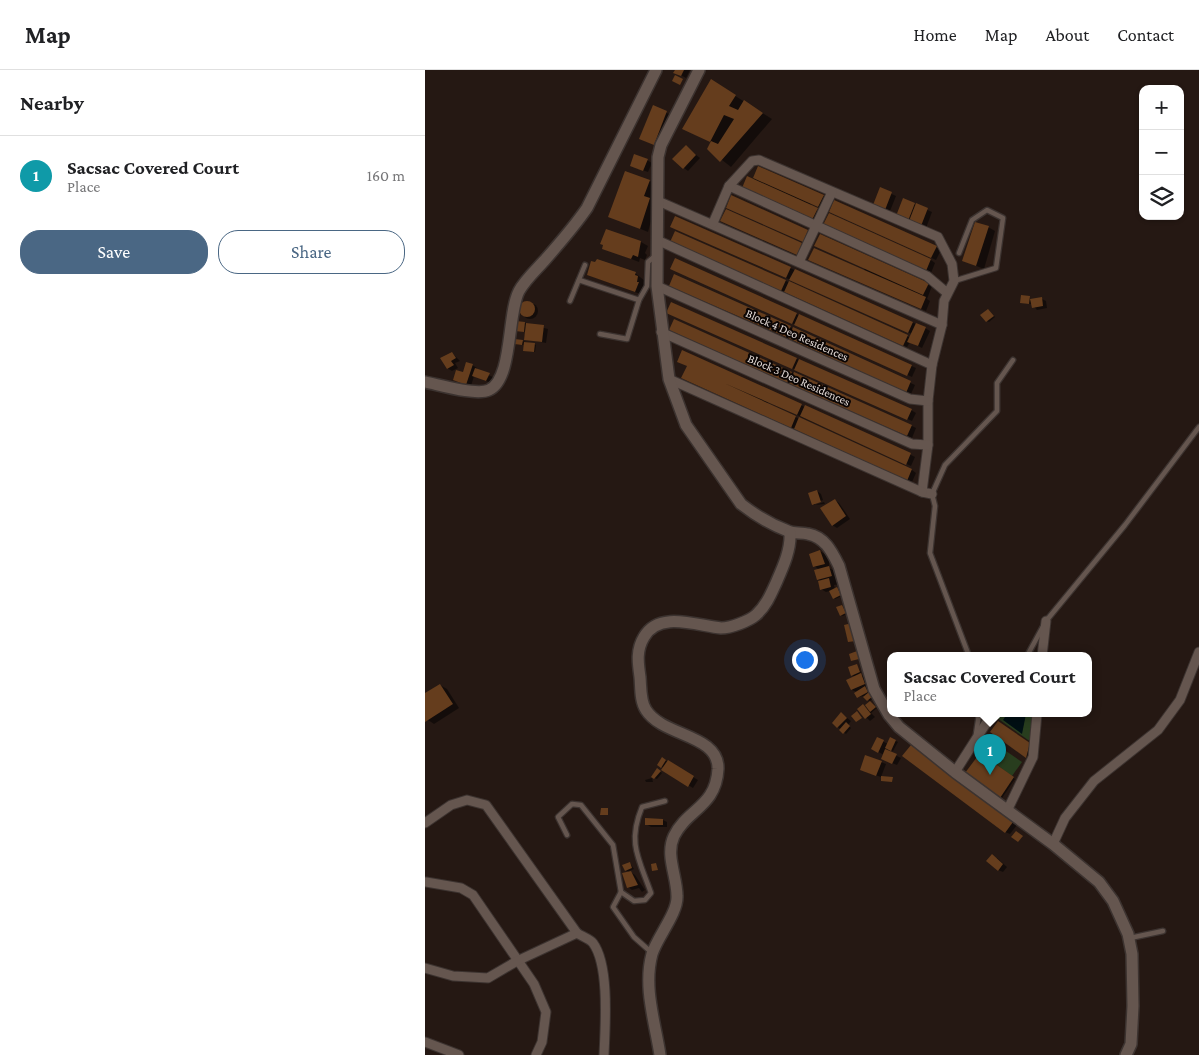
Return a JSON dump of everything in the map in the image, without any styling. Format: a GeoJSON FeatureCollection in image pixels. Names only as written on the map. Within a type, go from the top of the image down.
{"type":"FeatureCollection","features":[{"type":"Feature","properties":{"kind":"street"},"geometry":{"type":"LineString","coordinates":[[425,382],[480,392],[489,390],[496,385],[503,371],[514,304],[520,289],[587,208],[655,70]]}},
{"type":"Feature","properties":{"kind":"street"},"geometry":{"type":"LineString","coordinates":[[699,70],[659,151],[657,286],[661,332],[669,379],[686,425],[741,504],[752,513],[791,532],[809,534],[822,540],[831,551],[839,566],[874,689],[887,712]]}},
{"type":"Feature","properties":{"kind":"street"},"geometry":{"type":"LineString","coordinates":[[713,223],[729,186],[752,161],[759,160],[938,237],[952,264],[954,281],[946,292],[932,365],[928,401],[928,445],[921,492]]}},
{"type":"Feature","properties":{"kind":"street"},"geometry":{"type":"LineString","coordinates":[[729,186],[927,276],[946,292]]}},
{"type":"Feature","properties":{"kind":"street"},"geometry":{"type":"LineString","coordinates":[[799,262],[833,192]]}},
{"type":"Feature","properties":{"kind":"street"},"geometry":{"type":"LineString","coordinates":[[657,201],[713,223],[941,325]]}},
{"type":"Feature","properties":{"kind":"street"},"geometry":{"type":"LineString","coordinates":[[657,240],[932,365]]}},
{"type":"Feature","properties":{"kind":"street","name":"Block 4 Deo Residences"},"geometry":{"type":"LineString","coordinates":[[657,286],[909,400],[928,401]]}},
{"type":"Feature","properties":{"kind":"street","name":"Block 3 Deo Residences"},"geometry":{"type":"LineString","coordinates":[[661,332],[912,444],[928,445]]}},
{"type":"Feature","properties":{"kind":"street"},"geometry":{"type":"LineString","coordinates":[[669,379],[921,492],[932,494]]}},
{"type":"Feature","properties":{"kind":"street"},"geometry":{"type":"LineString","coordinates":[[660,1055],[647,981],[652,953],[677,902],[670,848],[674,836],[683,822],[705,804],[717,780],[718,767],[712,750],[702,742],[665,728],[646,711],[641,695],[638,664],[639,647],[649,630],[661,624],[691,623],[723,628],[745,621],[756,615],[768,600],[783,568],[791,540],[791,532]]}},
{"type":"Feature","properties":{"kind":"street"},"geometry":{"type":"LineString","coordinates":[[1042,652],[1046,621]]}},
{"type":"Feature","properties":{"kind":"street"},"geometry":{"type":"LineString","coordinates":[[1053,844],[1065,818],[1094,781],[1158,730],[1180,700],[1199,652]]}},
{"type":"Feature","properties":{"kind":"street"},"geometry":{"type":"LineString","coordinates":[[891,717],[899,727],[955,772],[1053,844],[1099,882],[1113,901],[1129,938],[1132,954],[1133,1006],[1131,1044],[1126,1055]]}},
{"type":"Feature","properties":{"kind":"street"},"geometry":{"type":"LineString","coordinates":[[955,772],[990,717]]}},
{"type":"Feature","properties":{"kind":"street"},"geometry":{"type":"LineString","coordinates":[[1007,811],[1033,756],[1037,717]]}},
{"type":"Feature","properties":{"kind":"street"},"geometry":{"type":"LineString","coordinates":[[425,823],[451,805],[467,800],[486,805],[577,933],[593,943],[600,962],[606,1004],[604,1055]]}},
{"type":"Feature","properties":{"kind":"street"},"geometry":{"type":"LineString","coordinates":[[426,882],[461,888],[473,895],[534,984],[546,1012],[542,1042],[536,1055]]}},
{"type":"Feature","properties":{"kind":"street"},"geometry":{"type":"LineString","coordinates":[[425,968],[453,976],[488,978],[517,961],[577,933]]}},
{"type":"Feature","properties":{"kind":"street"},"geometry":{"type":"LineString","coordinates":[[425,1042],[459,1055]]}},
{"type":"Feature","properties":{"kind":"lane"},"geometry":{"type":"LineString","coordinates":[[954,281],[996,268],[1003,218],[987,210],[972,220],[959,253]]}},
{"type":"Feature","properties":{"kind":"lane"},"geometry":{"type":"LineString","coordinates":[[600,334],[627,339],[639,300],[647,286],[648,262],[652,257],[657,256]]}},
{"type":"Feature","properties":{"kind":"lane"},"geometry":{"type":"LineString","coordinates":[[570,301],[585,265]]}},
{"type":"Feature","properties":{"kind":"lane"},"geometry":{"type":"LineString","coordinates":[[579,280],[639,300]]}},
{"type":"Feature","properties":{"kind":"lane"},"geometry":{"type":"LineString","coordinates":[[967,652],[930,554],[935,506],[932,494],[945,466],[997,411],[997,383],[1013,360]]}},
{"type":"Feature","properties":{"kind":"lane"},"geometry":{"type":"LineString","coordinates":[[1029,652],[1046,621],[1125,525],[1199,428]]}},
{"type":"Feature","properties":{"kind":"lane"},"geometry":{"type":"LineString","coordinates":[[975,743],[979,717]]}},
{"type":"Feature","properties":{"kind":"lane"},"geometry":{"type":"LineString","coordinates":[[621,892],[634,901],[645,900],[651,893],[633,843],[635,824],[642,807],[665,801]]}},
{"type":"Feature","properties":{"kind":"lane"},"geometry":{"type":"LineString","coordinates":[[567,835],[558,817],[572,804],[581,805],[613,845],[621,892],[613,907],[634,936],[652,953]]}},
{"type":"Feature","properties":{"kind":"lane"},"geometry":{"type":"LineString","coordinates":[[1129,938],[1163,930]]}},
{"type":"Feature","properties":{"kind":"green space"},"geometry":{"type":"Polygon","coordinates":[[[1034,717],[1031,742],[997,718],[1034,717]]]}},
{"type":"Feature","properties":{"kind":"green space"},"geometry":{"type":"Polygon","coordinates":[[[990,740],[1022,762],[1012,776],[981,753],[990,740]]]}},
{"type":"Feature","properties":{"kind":"shaded area"},"geometry":{"type":"Polygon","coordinates":[[[1005,717],[1025,717],[1022,734],[1003,720],[1005,717]]]}},
{"type":"Feature","properties":{"kind":"building"},"geometry":{"type":"Polygon","coordinates":[[[675,70],[684,70],[681,76],[673,73],[675,70]]]}},
{"type":"Feature","properties":{"kind":"building"},"geometry":{"type":"Polygon","coordinates":[[[675,75],[683,79],[680,85],[672,81],[675,75]]]}},
{"type":"Feature","properties":{"kind":"building"},"geometry":{"type":"Polygon","coordinates":[[[711,79],[736,95],[729,106],[738,110],[744,100],[763,113],[720,162],[707,149],[711,141],[718,144],[734,119],[724,115],[710,142],[682,129],[711,79]]]}},
{"type":"Feature","properties":{"kind":"building"},"geometry":{"type":"Polygon","coordinates":[[[653,105],[667,111],[654,145],[639,139],[653,105]]]}},
{"type":"Feature","properties":{"kind":"building"},"geometry":{"type":"Polygon","coordinates":[[[686,145],[696,155],[683,169],[672,159],[686,145]]]}},
{"type":"Feature","properties":{"kind":"building"},"geometry":{"type":"Polygon","coordinates":[[[634,154],[648,159],[643,171],[630,166],[634,154]]]}},
{"type":"Feature","properties":{"kind":"building"},"geometry":{"type":"Polygon","coordinates":[[[758,166],[824,195],[818,207],[753,178],[758,166]]]}},
{"type":"Feature","properties":{"kind":"building"},"geometry":{"type":"Polygon","coordinates":[[[625,171],[650,180],[644,196],[650,198],[640,229],[608,217],[625,171]]]}},
{"type":"Feature","properties":{"kind":"building"},"geometry":{"type":"Polygon","coordinates":[[[747,176],[818,208],[812,220],[742,188],[747,176]]]}},
{"type":"Feature","properties":{"kind":"building"},"geometry":{"type":"Polygon","coordinates":[[[880,187],[892,192],[885,210],[873,205],[880,187]]]}},
{"type":"Feature","properties":{"kind":"building"},"geometry":{"type":"Polygon","coordinates":[[[731,195],[808,230],[803,242],[726,208],[731,195]]]}},
{"type":"Feature","properties":{"kind":"building"},"geometry":{"type":"Polygon","coordinates":[[[903,198],[915,203],[908,221],[896,216],[903,198]]]}},
{"type":"Feature","properties":{"kind":"building"},"geometry":{"type":"Polygon","coordinates":[[[834,200],[937,246],[931,258],[829,212],[834,200]]]}},
{"type":"Feature","properties":{"kind":"building"},"geometry":{"type":"Polygon","coordinates":[[[916,203],[928,208],[921,226],[909,221],[916,203]]]}},
{"type":"Feature","properties":{"kind":"building"},"geometry":{"type":"Polygon","coordinates":[[[726,209],[802,243],[797,255],[720,221],[726,209]]]}},
{"type":"Feature","properties":{"kind":"building"},"geometry":{"type":"Polygon","coordinates":[[[829,213],[931,259],[926,271],[823,225],[829,213]]]}},
{"type":"Feature","properties":{"kind":"building"},"geometry":{"type":"Polygon","coordinates":[[[675,216],[791,267],[786,278],[670,227],[675,216]]]}},
{"type":"Feature","properties":{"kind":"building"},"geometry":{"type":"Polygon","coordinates":[[[975,222],[989,226],[976,266],[962,261],[975,222]]]}},
{"type":"Feature","properties":{"kind":"building"},"geometry":{"type":"Polygon","coordinates":[[[606,229],[641,241],[638,257],[633,255],[631,259],[602,249],[603,245],[600,244],[606,229]]]}},
{"type":"Feature","properties":{"kind":"building"},"geometry":{"type":"Polygon","coordinates":[[[675,231],[786,280],[781,291],[670,242],[675,231]]]}},
{"type":"Feature","properties":{"kind":"building"},"geometry":{"type":"Polygon","coordinates":[[[820,234],[929,283],[923,295],[814,246],[820,234]]]}},
{"type":"Feature","properties":{"kind":"building"},"geometry":{"type":"Polygon","coordinates":[[[814,248],[926,297],[921,309],[808,260],[814,248]]]}},
{"type":"Feature","properties":{"kind":"building"},"geometry":{"type":"Polygon","coordinates":[[[675,258],[797,313],[792,324],[670,269],[675,258]]]}},
{"type":"Feature","properties":{"kind":"building"},"geometry":{"type":"Polygon","coordinates":[[[597,259],[636,272],[635,275],[638,276],[637,282],[639,282],[635,292],[587,275],[591,261],[595,262],[597,259]]]}},
{"type":"Feature","properties":{"kind":"building"},"geometry":{"type":"Polygon","coordinates":[[[795,269],[913,322],[908,333],[789,280],[795,269]]]}},
{"type":"Feature","properties":{"kind":"building"},"geometry":{"type":"Polygon","coordinates":[[[674,274],[791,326],[786,337],[669,286],[674,274]]]}},
{"type":"Feature","properties":{"kind":"building"},"geometry":{"type":"Polygon","coordinates":[[[789,281],[908,335],[903,346],[784,292],[789,281]]]}},
{"type":"Feature","properties":{"kind":"building"},"geometry":{"type":"Polygon","coordinates":[[[1021,295],[1030,296],[1029,304],[1020,303],[1021,295]]]}},
{"type":"Feature","properties":{"kind":"building"},"geometry":{"type":"Polygon","coordinates":[[[1042,297],[1043,306],[1032,308],[1030,299],[1042,297]]]}},
{"type":"Feature","properties":{"kind":"building"},"geometry":{"type":"Polygon","coordinates":[[[527,301],[535,309],[527,317],[519,309],[527,301]]]}},
{"type":"Feature","properties":{"kind":"building"},"geometry":{"type":"Polygon","coordinates":[[[671,302],[797,358],[792,369],[666,313],[671,302]]]}},
{"type":"Feature","properties":{"kind":"building"},"geometry":{"type":"Polygon","coordinates":[[[988,309],[994,316],[986,322],[980,315],[988,309]]]}},
{"type":"Feature","properties":{"kind":"building"},"geometry":{"type":"Polygon","coordinates":[[[799,314],[912,365],[907,376],[794,325],[799,314]]]}},
{"type":"Feature","properties":{"kind":"building"},"geometry":{"type":"Polygon","coordinates":[[[674,319],[792,372],[787,383],[669,330],[674,319]]]}},
{"type":"Feature","properties":{"kind":"building"},"geometry":{"type":"Polygon","coordinates":[[[516,321],[525,322],[524,332],[515,331],[516,321]]]}},
{"type":"Feature","properties":{"kind":"building"},"geometry":{"type":"Polygon","coordinates":[[[526,323],[544,325],[542,342],[524,340],[526,323]]]}},
{"type":"Feature","properties":{"kind":"building"},"geometry":{"type":"Polygon","coordinates":[[[916,323],[926,327],[918,346],[907,342],[916,323]]]}},
{"type":"Feature","properties":{"kind":"building"},"geometry":{"type":"Polygon","coordinates":[[[793,327],[911,381],[906,393],[788,338],[793,327]]]}},
{"type":"Feature","properties":{"kind":"building"},"geometry":{"type":"Polygon","coordinates":[[[515,339],[523,340],[522,345],[514,344],[515,339]]]}},
{"type":"Feature","properties":{"kind":"building"},"geometry":{"type":"Polygon","coordinates":[[[524,342],[535,343],[534,352],[523,351],[524,342]]]}},
{"type":"Feature","properties":{"kind":"building"},"geometry":{"type":"Polygon","coordinates":[[[682,350],[802,404],[797,415],[724,383],[796,416],[791,428],[681,378],[687,366],[677,362],[682,350]]]}},
{"type":"Feature","properties":{"kind":"building"},"geometry":{"type":"Polygon","coordinates":[[[452,352],[456,358],[451,361],[454,365],[447,369],[440,358],[452,352]]]}},
{"type":"Feature","properties":{"kind":"building"},"geometry":{"type":"Polygon","coordinates":[[[799,359],[912,409],[907,420],[794,370],[799,359]]]}},
{"type":"Feature","properties":{"kind":"building"},"geometry":{"type":"Polygon","coordinates":[[[466,362],[473,364],[466,385],[453,380],[456,370],[463,372],[466,362]]]}},
{"type":"Feature","properties":{"kind":"building"},"geometry":{"type":"Polygon","coordinates":[[[475,368],[490,373],[486,381],[472,376],[475,368]]]}},
{"type":"Feature","properties":{"kind":"building"},"geometry":{"type":"Polygon","coordinates":[[[794,372],[912,425],[907,436],[789,384],[794,372]]]}},
{"type":"Feature","properties":{"kind":"building"},"geometry":{"type":"Polygon","coordinates":[[[805,405],[911,453],[906,465],[800,416],[805,405]]]}},
{"type":"Feature","properties":{"kind":"building"},"geometry":{"type":"Polygon","coordinates":[[[799,417],[912,469],[907,481],[794,429],[799,417]]]}},
{"type":"Feature","properties":{"kind":"building"},"geometry":{"type":"Polygon","coordinates":[[[817,490],[821,502],[812,505],[808,493],[817,490]]]}},
{"type":"Feature","properties":{"kind":"building"},"geometry":{"type":"Polygon","coordinates":[[[835,499],[846,516],[832,526],[820,508],[835,499]]]}},
{"type":"Feature","properties":{"kind":"building"},"geometry":{"type":"Polygon","coordinates":[[[820,550],[825,564],[813,567],[809,554],[820,550]]]}},
{"type":"Feature","properties":{"kind":"building"},"geometry":{"type":"Polygon","coordinates":[[[829,566],[832,576],[817,580],[814,570],[829,566]]]}},
{"type":"Feature","properties":{"kind":"building"},"geometry":{"type":"Polygon","coordinates":[[[829,578],[831,587],[820,590],[818,581],[829,578]]]}},
{"type":"Feature","properties":{"kind":"building"},"geometry":{"type":"Polygon","coordinates":[[[837,587],[841,595],[833,599],[829,591],[837,587]]]}},
{"type":"Feature","properties":{"kind":"building"},"geometry":{"type":"Polygon","coordinates":[[[842,605],[846,613],[840,616],[836,607],[842,605]]]}},
{"type":"Feature","properties":{"kind":"building"},"geometry":{"type":"Polygon","coordinates":[[[852,623],[856,641],[848,642],[844,625],[852,623]]]}},
{"type":"Feature","properties":{"kind":"building"},"geometry":{"type":"Polygon","coordinates":[[[857,651],[859,659],[851,661],[849,654],[857,651]]]}},
{"type":"Feature","properties":{"kind":"building"},"geometry":{"type":"Polygon","coordinates":[[[857,664],[860,672],[851,676],[848,667],[857,664]]]}},
{"type":"Feature","properties":{"kind":"building"},"geometry":{"type":"Polygon","coordinates":[[[861,673],[865,684],[851,690],[846,680],[861,673]]]}},
{"type":"Feature","properties":{"kind":"building"},"geometry":{"type":"Polygon","coordinates":[[[440,684],[453,704],[425,722],[425,693],[440,684]]]}},
{"type":"Feature","properties":{"kind":"building"},"geometry":{"type":"Polygon","coordinates":[[[865,686],[868,692],[857,698],[854,693],[865,686]]]}},
{"type":"Feature","properties":{"kind":"building"},"geometry":{"type":"Polygon","coordinates":[[[869,692],[873,696],[867,701],[863,697],[869,692]]]}},
{"type":"Feature","properties":{"kind":"building"},"geometry":{"type":"Polygon","coordinates":[[[870,701],[876,707],[870,712],[865,705],[870,701]]]}},
{"type":"Feature","properties":{"kind":"building"},"geometry":{"type":"Polygon","coordinates":[[[863,704],[871,714],[865,719],[857,709],[863,704]]]}},
{"type":"Feature","properties":{"kind":"building"},"geometry":{"type":"Polygon","coordinates":[[[857,711],[862,718],[856,722],[851,716],[857,711]]]}},
{"type":"Feature","properties":{"kind":"building"},"geometry":{"type":"Polygon","coordinates":[[[841,712],[847,718],[837,728],[832,723],[841,712]]]}},
{"type":"Feature","properties":{"kind":"building"},"geometry":{"type":"Polygon","coordinates":[[[998,721],[1030,743],[1026,758],[990,732],[998,721]]]}},
{"type":"Feature","properties":{"kind":"building"},"geometry":{"type":"Polygon","coordinates":[[[846,722],[850,726],[843,734],[839,730],[846,722]]]}},
{"type":"Feature","properties":{"kind":"building"},"geometry":{"type":"Polygon","coordinates":[[[877,737],[884,740],[878,753],[871,749],[877,737]]]}},
{"type":"Feature","properties":{"kind":"building"},"geometry":{"type":"Polygon","coordinates":[[[890,737],[896,740],[891,751],[885,748],[890,737]]]}},
{"type":"Feature","properties":{"kind":"building"},"geometry":{"type":"Polygon","coordinates":[[[911,745],[1013,822],[1005,833],[902,756],[911,745]]]}},
{"type":"Feature","properties":{"kind":"building"},"geometry":{"type":"Polygon","coordinates":[[[885,749],[897,754],[892,764],[881,759],[885,749]]]}},
{"type":"Feature","properties":{"kind":"building"},"geometry":{"type":"Polygon","coordinates":[[[980,753],[1014,777],[1000,798],[965,773],[980,753]]]}},
{"type":"Feature","properties":{"kind":"building"},"geometry":{"type":"Polygon","coordinates":[[[865,755],[882,761],[876,776],[860,770],[865,755]]]}},
{"type":"Feature","properties":{"kind":"building"},"geometry":{"type":"Polygon","coordinates":[[[662,757],[666,760],[661,768],[657,765],[662,757]]]}},
{"type":"Feature","properties":{"kind":"building"},"geometry":{"type":"Polygon","coordinates":[[[668,760],[694,776],[688,787],[661,770],[668,760]]]}},
{"type":"Feature","properties":{"kind":"building"},"geometry":{"type":"Polygon","coordinates":[[[657,768],[661,771],[654,779],[651,777],[657,768]]]}},
{"type":"Feature","properties":{"kind":"building"},"geometry":{"type":"Polygon","coordinates":[[[881,776],[893,777],[892,782],[881,781],[881,776]]]}},
{"type":"Feature","properties":{"kind":"building"},"geometry":{"type":"Polygon","coordinates":[[[601,808],[608,808],[608,815],[600,815],[601,808]]]}},
{"type":"Feature","properties":{"kind":"building"},"geometry":{"type":"Polygon","coordinates":[[[645,818],[663,819],[663,825],[645,825],[645,818]]]}},
{"type":"Feature","properties":{"kind":"building"},"geometry":{"type":"Polygon","coordinates":[[[1016,831],[1023,836],[1018,842],[1011,837],[1016,831]]]}},
{"type":"Feature","properties":{"kind":"building"},"geometry":{"type":"Polygon","coordinates":[[[992,854],[1003,864],[998,871],[986,861],[992,854]]]}},
{"type":"Feature","properties":{"kind":"building"},"geometry":{"type":"Polygon","coordinates":[[[630,862],[632,868],[625,871],[622,865],[630,862]]]}},
{"type":"Feature","properties":{"kind":"building"},"geometry":{"type":"Polygon","coordinates":[[[656,863],[658,870],[652,871],[651,864],[656,863]]]}},
{"type":"Feature","properties":{"kind":"building"},"geometry":{"type":"Polygon","coordinates":[[[631,871],[638,885],[627,888],[622,873],[631,871]]]}},
{"type":"Feature","properties":{"kind":"place","name":"Sacsac Covered Court"},"geometry":{"type":"Point","coordinates":[990,775]}}]}
